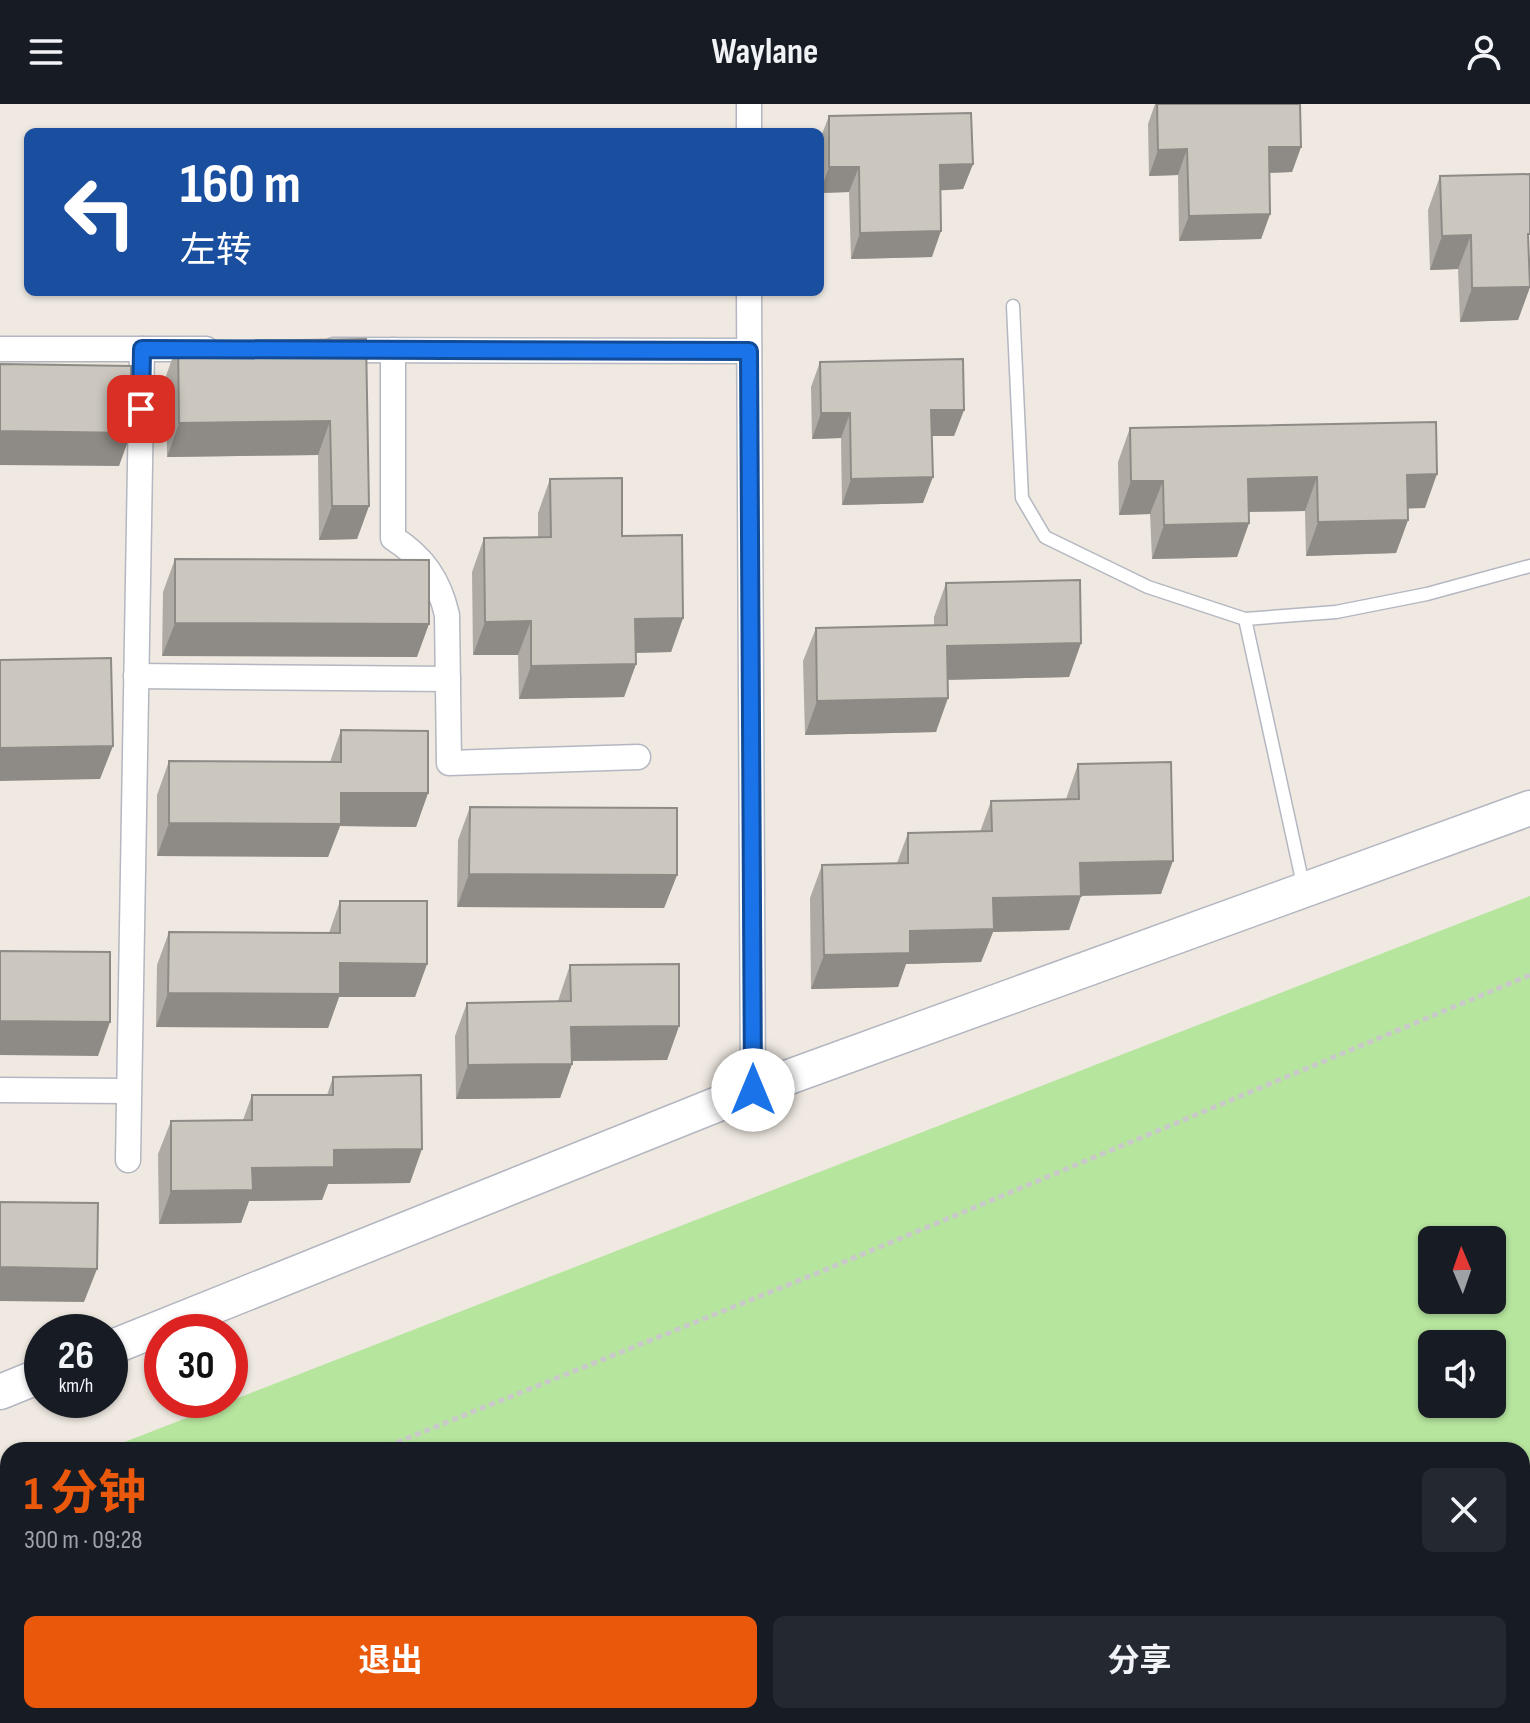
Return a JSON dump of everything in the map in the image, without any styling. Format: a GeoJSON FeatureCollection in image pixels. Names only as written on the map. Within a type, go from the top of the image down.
{"type":"FeatureCollection","features":[{"type":"Feature","properties":{"kind":"main road"},"geometry":{"type":"LineString","coordinates":[[128,1341],[753,1090],[1530,808]]}},
{"type":"Feature","properties":{"kind":"main road"},"geometry":{"type":"LineString","coordinates":[[0,1392],[24,1382]]}},
{"type":"Feature","properties":{"kind":"street"},"geometry":{"type":"LineString","coordinates":[[749,104],[749,128]]}},
{"type":"Feature","properties":{"kind":"street"},"geometry":{"type":"LineString","coordinates":[[749,296],[753,1090]]}},
{"type":"Feature","properties":{"kind":"street"},"geometry":{"type":"LineString","coordinates":[[0,349],[236,349]]}},
{"type":"Feature","properties":{"kind":"street"},"geometry":{"type":"LineString","coordinates":[[128,1160],[142,349]]}},
{"type":"Feature","properties":{"kind":"street"},"geometry":{"type":"LineString","coordinates":[[315,350],[749,351]]}},
{"type":"Feature","properties":{"kind":"street"},"geometry":{"type":"LineString","coordinates":[[393,350],[393,538],[422,561],[433,576],[447,615],[449,763],[638,757]]}},
{"type":"Feature","properties":{"kind":"street"},"geometry":{"type":"LineString","coordinates":[[136,676],[448,679]]}},
{"type":"Feature","properties":{"kind":"street"},"geometry":{"type":"LineString","coordinates":[[0,1090],[128,1091]]}},
{"type":"Feature","properties":{"kind":"lane"},"geometry":{"type":"LineString","coordinates":[[1013,306],[1022,498],[1045,537],[1148,587],[1245,619],[1336,612],[1427,594],[1530,566]]}},
{"type":"Feature","properties":{"kind":"lane"},"geometry":{"type":"LineString","coordinates":[[1245,619],[1304,890]]}},
{"type":"Feature","properties":{"kind":"path"},"geometry":{"type":"LineString","coordinates":[[398,1442],[834,1266],[1530,975]]}},
{"type":"Feature","properties":{"kind":"green space"},"geometry":{"type":"Polygon","coordinates":[[[1530,896],[1530,1442],[125,1442],[186,1418],[248,1418],[248,1394],[1530,896]]]}},
{"type":"Feature","properties":{"kind":"building"},"geometry":{"type":"Polygon","coordinates":[[[1157,104],[1300,104],[1301,147],[1269,147],[1270,214],[1189,216],[1187,149],[1158,150],[1157,104]]]}},
{"type":"Feature","properties":{"kind":"building"},"geometry":{"type":"Polygon","coordinates":[[[971,113],[973,164],[940,165],[941,231],[860,233],[859,167],[829,167],[829,116],[971,113]]]}},
{"type":"Feature","properties":{"kind":"building"},"geometry":{"type":"Polygon","coordinates":[[[1530,174],[1530,287],[1472,288],[1471,235],[1442,236],[1440,176],[1530,174]]]}},
{"type":"Feature","properties":{"kind":"building"},"geometry":{"type":"Polygon","coordinates":[[[366,339],[369,506],[332,506],[330,421],[179,423],[178,342],[366,339]]]}},
{"type":"Feature","properties":{"kind":"building"},"geometry":{"type":"Polygon","coordinates":[[[963,359],[964,410],[931,410],[933,477],[851,479],[850,413],[821,413],[820,362],[963,359]]]}},
{"type":"Feature","properties":{"kind":"building"},"geometry":{"type":"Polygon","coordinates":[[[0,364],[131,366],[131,433],[0,431],[0,364]]]}},
{"type":"Feature","properties":{"kind":"building"},"geometry":{"type":"Polygon","coordinates":[[[1436,422],[1437,474],[1407,475],[1408,520],[1318,522],[1317,477],[1248,479],[1249,523],[1164,525],[1163,481],[1131,481],[1130,428],[1436,422]]]}},
{"type":"Feature","properties":{"kind":"building"},"geometry":{"type":"Polygon","coordinates":[[[622,478],[622,536],[682,535],[683,618],[635,619],[636,664],[531,666],[531,621],[485,622],[484,538],[551,537],[550,479],[622,478]]]}},
{"type":"Feature","properties":{"kind":"building"},"geometry":{"type":"Polygon","coordinates":[[[175,559],[429,560],[429,624],[175,623],[175,559]]]}},
{"type":"Feature","properties":{"kind":"building"},"geometry":{"type":"Polygon","coordinates":[[[1080,580],[1081,643],[947,646],[948,698],[817,701],[816,628],[947,625],[946,583],[1080,580]]]}},
{"type":"Feature","properties":{"kind":"building"},"geometry":{"type":"Polygon","coordinates":[[[111,658],[113,746],[0,748],[0,660],[111,658]]]}},
{"type":"Feature","properties":{"kind":"building"},"geometry":{"type":"Polygon","coordinates":[[[341,730],[428,731],[428,793],[341,793],[341,824],[169,823],[169,761],[341,762],[341,730]]]}},
{"type":"Feature","properties":{"kind":"building"},"geometry":{"type":"Polygon","coordinates":[[[1171,762],[1173,861],[1080,863],[1081,896],[993,898],[994,929],[910,931],[910,953],[824,955],[822,865],[908,863],[908,833],[992,831],[991,801],[1079,799],[1078,764],[1171,762]]]}},
{"type":"Feature","properties":{"kind":"building"},"geometry":{"type":"Polygon","coordinates":[[[470,807],[677,808],[677,875],[469,874],[470,807]]]}},
{"type":"Feature","properties":{"kind":"building"},"geometry":{"type":"Polygon","coordinates":[[[340,901],[427,901],[427,964],[340,963],[340,994],[168,993],[169,932],[340,933],[340,901]]]}},
{"type":"Feature","properties":{"kind":"building"},"geometry":{"type":"Polygon","coordinates":[[[0,951],[110,952],[110,1022],[0,1021],[0,951]]]}},
{"type":"Feature","properties":{"kind":"building"},"geometry":{"type":"Polygon","coordinates":[[[679,964],[679,1026],[571,1027],[572,1064],[468,1065],[467,1003],[571,1001],[570,965],[679,964]]]}},
{"type":"Feature","properties":{"kind":"building"},"geometry":{"type":"Polygon","coordinates":[[[421,1075],[422,1149],[334,1150],[334,1167],[252,1168],[253,1190],[171,1191],[171,1121],[252,1120],[252,1095],[333,1095],[333,1077],[421,1075]]]}},
{"type":"Feature","properties":{"kind":"building"},"geometry":{"type":"Polygon","coordinates":[[[0,1202],[98,1203],[97,1269],[0,1267],[0,1202]]]}},
{"type":"Feature","properties":{"kind":"route"},"geometry":{"type":"LineString","coordinates":[[141,409],[142,349],[749,351],[753,1090]]}}]}
